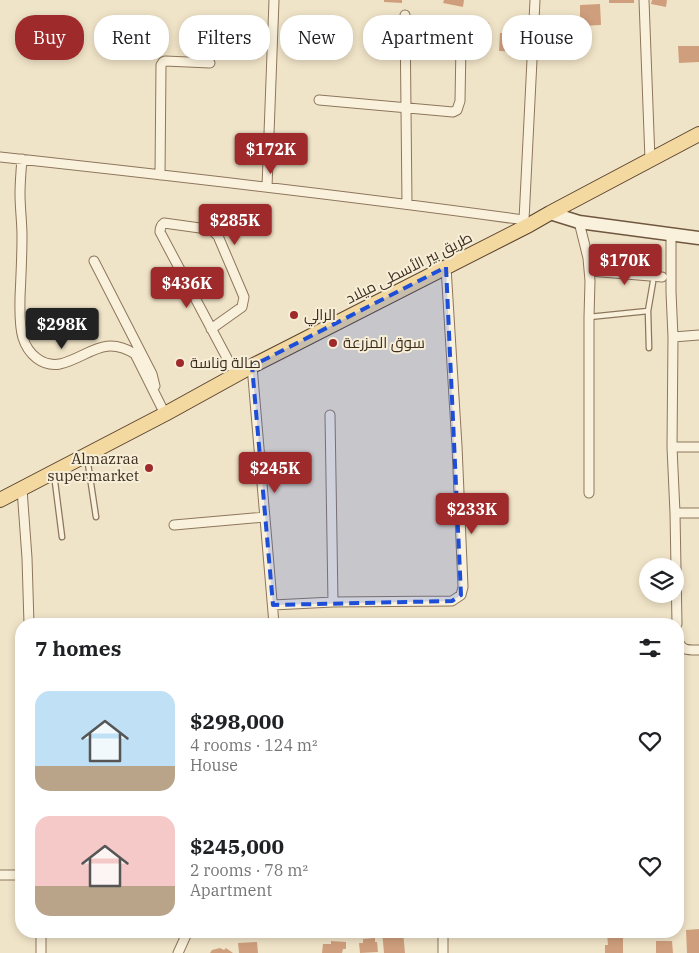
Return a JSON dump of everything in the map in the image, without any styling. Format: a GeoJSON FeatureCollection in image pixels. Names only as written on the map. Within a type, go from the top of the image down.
{"type":"FeatureCollection","features":[{"type":"Feature","properties":{"kind":"main road","name":"طريق بير الأسطى ميلاد"},"geometry":{"type":"LineString","coordinates":[[0,500],[252,366],[446,267],[526,222],[550,213],[699,134]]}},
{"type":"Feature","properties":{"kind":"main road"},"geometry":{"type":"LineString","coordinates":[[550,213],[579,222],[699,238]]}},
{"type":"Feature","properties":{"kind":"street"},"geometry":{"type":"LineString","coordinates":[[267,186],[274,0]]}},
{"type":"Feature","properties":{"kind":"street"},"geometry":{"type":"LineString","coordinates":[[0,157],[267,186],[526,222],[535,0]]}},
{"type":"Feature","properties":{"kind":"street"},"geometry":{"type":"LineString","coordinates":[[644,0],[650,160]]}},
{"type":"Feature","properties":{"kind":"street"},"geometry":{"type":"LineString","coordinates":[[405,60],[407,204]]}},
{"type":"Feature","properties":{"kind":"street"},"geometry":{"type":"LineString","coordinates":[[319,100],[453,112],[457,110],[460,100],[460,60]]}},
{"type":"Feature","properties":{"kind":"street"},"geometry":{"type":"LineString","coordinates":[[160,174],[161,65],[165,61],[210,63]]}},
{"type":"Feature","properties":{"kind":"street"},"geometry":{"type":"LineString","coordinates":[[22,159],[20,193],[22,234],[20,318],[26,347],[38,360],[58,364],[96,348],[115,346],[126,348],[135,354],[164,414]]}},
{"type":"Feature","properties":{"kind":"street"},"geometry":{"type":"LineString","coordinates":[[211,328],[242,307],[244,297],[218,236],[213,231],[207,229],[164,222],[160,232],[211,328],[236,375]]}},
{"type":"Feature","properties":{"kind":"street"},"geometry":{"type":"LineString","coordinates":[[579,222],[590,271],[589,493]]}},
{"type":"Feature","properties":{"kind":"street"},"geometry":{"type":"LineString","coordinates":[[672,235],[672,447],[677,618]]}},
{"type":"Feature","properties":{"kind":"street"},"geometry":{"type":"LineString","coordinates":[[94,261],[152,374],[155,384],[154,392]]}},
{"type":"Feature","properties":{"kind":"street"},"geometry":{"type":"LineString","coordinates":[[273,605],[333,602],[452,601],[461,595],[463,587],[457,446],[446,267]]}},
{"type":"Feature","properties":{"kind":"street"},"geometry":{"type":"LineString","coordinates":[[590,271],[662,277]]}},
{"type":"Feature","properties":{"kind":"street"},"geometry":{"type":"LineString","coordinates":[[673,337],[699,335]]}},
{"type":"Feature","properties":{"kind":"street"},"geometry":{"type":"LineString","coordinates":[[252,366],[274,618]]}},
{"type":"Feature","properties":{"kind":"street"},"geometry":{"type":"LineString","coordinates":[[330,415],[333,602]]}},
{"type":"Feature","properties":{"kind":"street"},"geometry":{"type":"LineString","coordinates":[[672,447],[699,447]]}},
{"type":"Feature","properties":{"kind":"street"},"geometry":{"type":"LineString","coordinates":[[22,489],[29,618]]}},
{"type":"Feature","properties":{"kind":"street"},"geometry":{"type":"LineString","coordinates":[[675,513],[699,513]]}},
{"type":"Feature","properties":{"kind":"street"},"geometry":{"type":"LineString","coordinates":[[174,525],[265,517]]}},
{"type":"Feature","properties":{"kind":"street"},"geometry":{"type":"LineString","coordinates":[[684,648],[699,650]]}},
{"type":"Feature","properties":{"kind":"street"},"geometry":{"type":"LineString","coordinates":[[0,875],[15,875]]}},
{"type":"Feature","properties":{"kind":"street"},"geometry":{"type":"LineString","coordinates":[[41,938],[41,953]]}},
{"type":"Feature","properties":{"kind":"street"},"geometry":{"type":"LineString","coordinates":[[178,953],[185,938]]}},
{"type":"Feature","properties":{"kind":"street"},"geometry":{"type":"LineString","coordinates":[[443,938],[444,953]]}},
{"type":"Feature","properties":{"kind":"lane"},"geometry":{"type":"LineString","coordinates":[[649,348],[648,311],[653,282]]}},
{"type":"Feature","properties":{"kind":"lane"},"geometry":{"type":"LineString","coordinates":[[589,317],[648,311]]}},
{"type":"Feature","properties":{"kind":"lane"},"geometry":{"type":"LineString","coordinates":[[86,455],[96,517]]}},
{"type":"Feature","properties":{"kind":"lane"},"geometry":{"type":"LineString","coordinates":[[54,472],[62,537]]}},
{"type":"Feature","properties":{"kind":"highlighted area"},"geometry":{"type":"Polygon","coordinates":[[[446,267],[461,595],[452,601],[273,605],[252,366],[446,267]]]}},
{"type":"Feature","properties":{"kind":"building"},"geometry":{"type":"Polygon","coordinates":[[[384,0],[402,0],[402,3],[384,2],[384,0]]]}},
{"type":"Feature","properties":{"kind":"building"},"geometry":{"type":"Polygon","coordinates":[[[444,0],[464,0],[463,7],[443,3],[444,0]]]}},
{"type":"Feature","properties":{"kind":"building"},"geometry":{"type":"Polygon","coordinates":[[[609,0],[634,0],[634,3],[609,3],[609,0]]]}},
{"type":"Feature","properties":{"kind":"building"},"geometry":{"type":"Polygon","coordinates":[[[652,0],[667,0],[666,7],[651,4],[652,0]]]}},
{"type":"Feature","properties":{"kind":"building"},"geometry":{"type":"Polygon","coordinates":[[[600,4],[601,25],[592,25],[592,15],[580,15],[580,5],[600,4]]]}},
{"type":"Feature","properties":{"kind":"building"},"geometry":{"type":"Polygon","coordinates":[[[500,33],[502,33],[502,51],[499,51],[500,33]]]}},
{"type":"Feature","properties":{"kind":"building"},"geometry":{"type":"Polygon","coordinates":[[[678,46],[699,46],[699,62],[679,63],[678,46]]]}},
{"type":"Feature","properties":{"kind":"building"},"geometry":{"type":"Polygon","coordinates":[[[699,929],[699,953],[687,953],[686,930],[699,929]]]}},
{"type":"Feature","properties":{"kind":"building"},"geometry":{"type":"Polygon","coordinates":[[[375,938],[378,952],[360,953],[359,943],[363,943],[363,939],[375,938]]]}},
{"type":"Feature","properties":{"kind":"building"},"geometry":{"type":"Polygon","coordinates":[[[383,938],[404,938],[405,953],[384,953],[383,938]]]}},
{"type":"Feature","properties":{"kind":"building"},"geometry":{"type":"Polygon","coordinates":[[[607,938],[623,938],[623,953],[605,953],[605,945],[608,945],[607,938]]]}},
{"type":"Feature","properties":{"kind":"building"},"geometry":{"type":"Polygon","coordinates":[[[331,941],[346,942],[346,949],[343,949],[342,953],[322,953],[323,944],[331,944],[331,941]]]}},
{"type":"Feature","properties":{"kind":"building"},"geometry":{"type":"Polygon","coordinates":[[[656,941],[672,941],[673,953],[656,953],[656,941]]]}},
{"type":"Feature","properties":{"kind":"building"},"geometry":{"type":"Polygon","coordinates":[[[257,942],[258,953],[239,953],[238,943],[257,942]]]}},
{"type":"Feature","properties":{"kind":"building"},"geometry":{"type":"Polygon","coordinates":[[[220,948],[224,950],[226,948],[233,953],[210,953],[212,950],[220,948]]]}},
{"type":"Feature","properties":{"kind":"place","name":"الرالي"},"geometry":{"type":"Point","coordinates":[294,315]}},
{"type":"Feature","properties":{"kind":"place","name":"سوق المزرعة"},"geometry":{"type":"Point","coordinates":[333,343]}},
{"type":"Feature","properties":{"kind":"place","name":"صالة وناسة"},"geometry":{"type":"Point","coordinates":[180,363]}},
{"type":"Feature","properties":{"kind":"place","name":"Almazraa supermarket"},"geometry":{"type":"Point","coordinates":[149,468]}}]}
